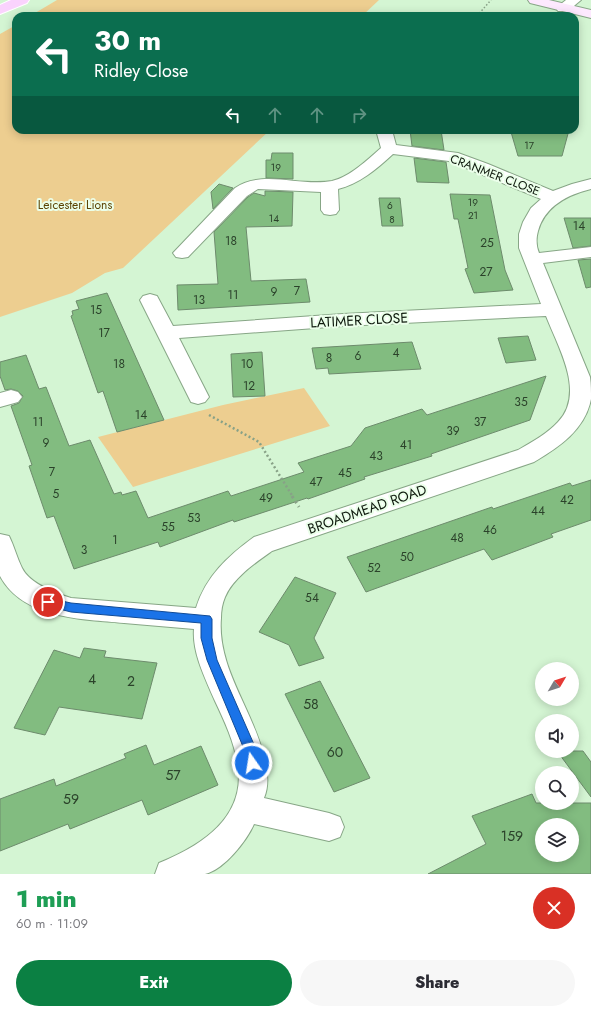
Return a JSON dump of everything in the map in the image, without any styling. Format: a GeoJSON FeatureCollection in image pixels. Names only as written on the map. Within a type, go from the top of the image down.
{"type":"FeatureCollection","features":[{"type":"Feature","properties":{"kind":"main road"},"geometry":{"type":"LineString","coordinates":[[0,10],[22,0]]}},
{"type":"Feature","properties":{"kind":"street"},"geometry":{"type":"LineString","coordinates":[[535,0],[591,14]]}},
{"type":"Feature","properties":{"kind":"street"},"geometry":{"type":"LineString","coordinates":[[563,8],[574,0]]}},
{"type":"Feature","properties":{"kind":"street"},"geometry":{"type":"LineString","coordinates":[[182,253],[241,192],[248,187],[256,184],[329,186],[340,184],[371,165],[389,149],[385,134]]}},
{"type":"Feature","properties":{"kind":"street","name":"CRANMER CLOSE"},"geometry":{"type":"LineString","coordinates":[[389,149],[452,156],[482,167],[554,198]]}},
{"type":"Feature","properties":{"kind":"street","name":"BROADMEAD ROAD"},"geometry":{"type":"LineString","coordinates":[[170,874],[206,858],[231,837],[248,808],[254,777],[250,749],[212,660],[206,638],[206,619],[213,594],[225,576],[242,560],[263,544],[526,456],[554,439],[573,421],[580,400],[580,378],[532,259],[528,248],[527,234],[531,221],[540,208],[566,191],[591,184]]}},
{"type":"Feature","properties":{"kind":"street"},"geometry":{"type":"LineString","coordinates":[[329,186],[330,210]]}},
{"type":"Feature","properties":{"kind":"street"},"geometry":{"type":"LineString","coordinates":[[532,259],[591,252]]}},
{"type":"Feature","properties":{"kind":"street"},"geometry":{"type":"LineString","coordinates":[[150,300],[198,396]]}},
{"type":"Feature","properties":{"kind":"street","name":"LATIMER CLOSE"},"geometry":{"type":"LineString","coordinates":[[167,333],[343,320],[552,310]]}},
{"type":"Feature","properties":{"kind":"street"},"geometry":{"type":"LineString","coordinates":[[0,542],[12,575],[26,590],[48,602],[71,608],[206,619]]}},
{"type":"Feature","properties":{"kind":"street"},"geometry":{"type":"LineString","coordinates":[[248,808],[330,827]]}},
{"type":"Feature","properties":{"kind":"path"},"geometry":{"type":"LineString","coordinates":[[480,12],[491,0]]}},
{"type":"Feature","properties":{"kind":"path"},"geometry":{"type":"LineString","coordinates":[[198,396],[206,414],[259,442],[312,528]]}},
{"type":"Feature","properties":{"kind":"green space"},"geometry":{"type":"Polygon","coordinates":[[[57,0],[379,0],[366,12],[37,12],[57,0]]]}},
{"type":"Feature","properties":{"kind":"green space","name":"Leicester Lions"},"geometry":{"type":"Polygon","coordinates":[[[12,27],[12,134],[266,134],[123,268],[105,273],[72,293],[0,317],[0,34],[12,27]]]}},
{"type":"Feature","properties":{"kind":"green space"},"geometry":{"type":"Polygon","coordinates":[[[304,388],[330,426],[133,487],[98,437],[223,405],[304,388]]]}},
{"type":"Feature","properties":{"kind":"building"},"geometry":{"type":"Polygon","coordinates":[[[410,134],[442,134],[444,150],[412,146],[410,134]]]}},
{"type":"Feature","properties":{"kind":"building"},"geometry":{"type":"Polygon","coordinates":[[[512,134],[568,134],[562,156],[518,156],[512,134]]]}},
{"type":"Feature","properties":{"kind":"building"},"geometry":{"type":"Polygon","coordinates":[[[272,153],[293,153],[293,179],[266,178],[266,160],[271,160],[272,153]]]}},
{"type":"Feature","properties":{"kind":"building"},"geometry":{"type":"Polygon","coordinates":[[[414,158],[446,162],[449,183],[417,182],[414,158]]]}},
{"type":"Feature","properties":{"kind":"building"},"geometry":{"type":"Polygon","coordinates":[[[219,184],[233,188],[213,209],[211,192],[219,184]]]}},
{"type":"Feature","properties":{"kind":"building"},"geometry":{"type":"Polygon","coordinates":[[[265,191],[293,192],[292,226],[246,227],[251,281],[306,279],[310,302],[178,310],[177,285],[218,284],[214,232],[248,197],[254,193],[265,196],[265,191]]]}},
{"type":"Feature","properties":{"kind":"building"},"geometry":{"type":"Polygon","coordinates":[[[450,194],[490,195],[505,270],[513,290],[474,293],[465,269],[468,268],[458,219],[454,219],[450,194]]]}},
{"type":"Feature","properties":{"kind":"building"},"geometry":{"type":"Polygon","coordinates":[[[379,198],[400,198],[403,226],[382,226],[379,198]]]}},
{"type":"Feature","properties":{"kind":"building"},"geometry":{"type":"Polygon","coordinates":[[[564,218],[591,218],[591,246],[573,248],[564,218]]]}},
{"type":"Feature","properties":{"kind":"building"},"geometry":{"type":"Polygon","coordinates":[[[591,259],[591,287],[586,288],[578,260],[591,259]]]}},
{"type":"Feature","properties":{"kind":"building"},"geometry":{"type":"Polygon","coordinates":[[[107,293],[164,420],[117,432],[103,391],[98,393],[71,316],[73,315],[72,311],[79,309],[76,301],[107,293]]]}},
{"type":"Feature","properties":{"kind":"building"},"geometry":{"type":"Polygon","coordinates":[[[528,336],[536,360],[506,363],[498,338],[528,336]]]}},
{"type":"Feature","properties":{"kind":"building"},"geometry":{"type":"Polygon","coordinates":[[[412,342],[421,369],[329,374],[328,368],[316,369],[312,348],[412,342]]]}},
{"type":"Feature","properties":{"kind":"building"},"geometry":{"type":"Polygon","coordinates":[[[262,352],[265,396],[233,397],[231,354],[262,352]]]}},
{"type":"Feature","properties":{"kind":"building"},"geometry":{"type":"Polygon","coordinates":[[[26,355],[39,389],[46,387],[69,446],[90,440],[114,494],[121,492],[122,495],[136,491],[148,518],[228,491],[231,496],[304,472],[298,463],[351,446],[365,428],[422,409],[427,415],[546,376],[530,420],[431,454],[432,456],[364,477],[365,479],[308,499],[307,498],[234,522],[233,520],[160,547],[158,542],[74,569],[54,516],[47,518],[29,466],[32,465],[11,406],[19,403],[23,396],[18,391],[11,389],[5,390],[0,376],[0,362],[26,355]]]}},
{"type":"Feature","properties":{"kind":"building"},"geometry":{"type":"Polygon","coordinates":[[[591,480],[591,520],[551,534],[553,537],[492,560],[484,549],[366,592],[347,557],[492,507],[493,509],[570,483],[572,486],[591,480]]]}},
{"type":"Feature","properties":{"kind":"building"},"geometry":{"type":"Polygon","coordinates":[[[295,577],[336,593],[314,638],[324,658],[299,666],[289,645],[259,632],[295,577]]]}},
{"type":"Feature","properties":{"kind":"building"},"geometry":{"type":"Polygon","coordinates":[[[84,648],[106,651],[104,657],[157,663],[142,719],[59,707],[45,735],[14,728],[54,650],[80,658],[84,648]]]}},
{"type":"Feature","properties":{"kind":"building"},"geometry":{"type":"Polygon","coordinates":[[[320,681],[370,778],[334,792],[285,694],[320,681]]]}},
{"type":"Feature","properties":{"kind":"building"},"geometry":{"type":"Polygon","coordinates":[[[146,745],[154,765],[201,746],[218,785],[148,815],[142,800],[70,829],[68,824],[0,851],[0,799],[54,779],[56,786],[126,758],[124,754],[146,745]]]}},
{"type":"Feature","properties":{"kind":"building"},"geometry":{"type":"Polygon","coordinates":[[[579,751],[583,751],[591,762],[591,797],[579,781],[579,766],[568,766],[562,758],[579,758],[579,751]]]}},
{"type":"Feature","properties":{"kind":"building"},"geometry":{"type":"Polygon","coordinates":[[[532,794],[535,801],[535,810],[579,810],[579,803],[591,803],[591,874],[428,874],[486,844],[472,816],[532,794]]]}},
{"type":"Feature","properties":{"kind":"route"},"geometry":{"type":"LineString","coordinates":[[48,602],[71,608],[206,619],[206,638],[212,660],[250,749],[252,763]]}}]}
